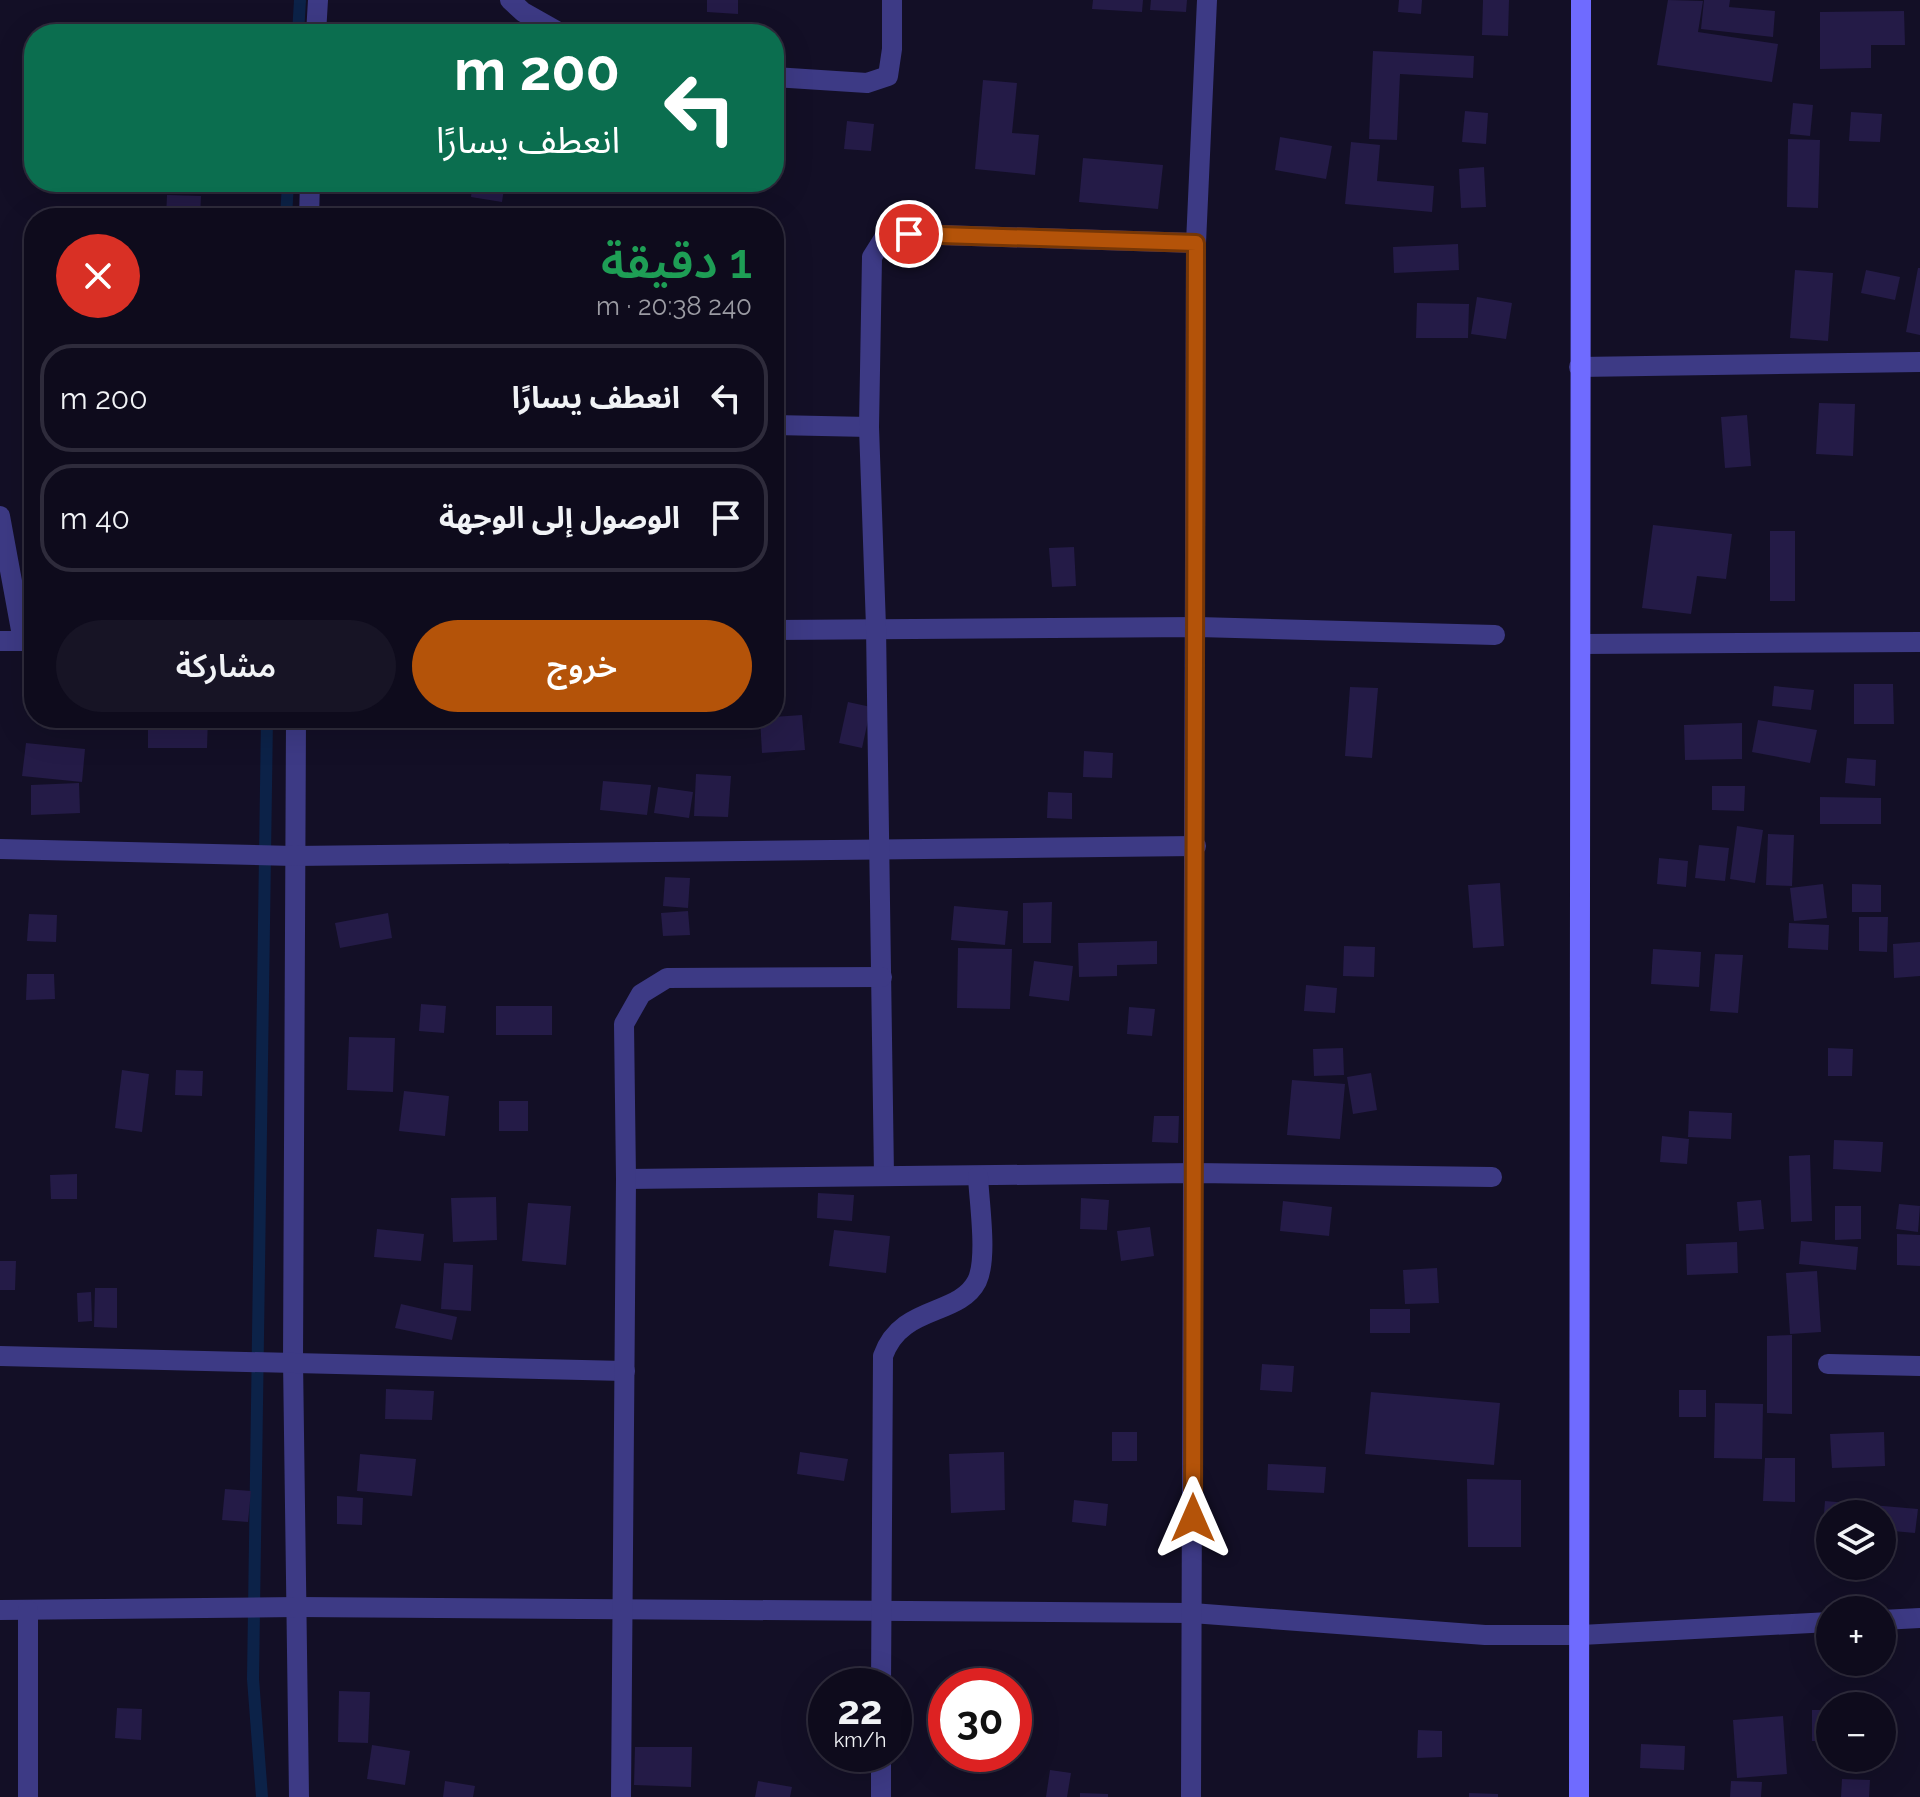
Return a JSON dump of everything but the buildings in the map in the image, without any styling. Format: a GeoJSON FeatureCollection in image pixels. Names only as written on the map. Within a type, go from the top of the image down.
{"type":"FeatureCollection","features":[{"type":"Feature","properties":{"kind":"main road"},"geometry":{"type":"LineString","coordinates":[[1579,1797],[1581,0]]}},
{"type":"Feature","properties":{"kind":"street"},"geometry":{"type":"LineString","coordinates":[[317,24],[318,0]]}},
{"type":"Feature","properties":{"kind":"street"},"geometry":{"type":"LineString","coordinates":[[510,0],[544,24]]}},
{"type":"Feature","properties":{"kind":"street"},"geometry":{"type":"LineString","coordinates":[[784,78],[867,83],[888,76],[892,49],[892,0]]}},
{"type":"Feature","properties":{"kind":"street"},"geometry":{"type":"LineString","coordinates":[[1191,1797],[1198,627],[1196,243],[1207,0]]}},
{"type":"Feature","properties":{"kind":"street"},"geometry":{"type":"LineString","coordinates":[[884,1176],[876,627],[869,427],[872,257],[884,238],[909,234],[1196,243]]}},
{"type":"Feature","properties":{"kind":"street"},"geometry":{"type":"LineString","coordinates":[[1579,367],[1920,362]]}},
{"type":"Feature","properties":{"kind":"street"},"geometry":{"type":"LineString","coordinates":[[784,425],[869,427]]}},
{"type":"Feature","properties":{"kind":"street"},"geometry":{"type":"LineString","coordinates":[[0,516],[24,623]]}},
{"type":"Feature","properties":{"kind":"street"},"geometry":{"type":"LineString","coordinates":[[784,630],[1198,627],[1495,635]]}},
{"type":"Feature","properties":{"kind":"street"},"geometry":{"type":"LineString","coordinates":[[0,641],[24,641]]}},
{"type":"Feature","properties":{"kind":"street"},"geometry":{"type":"LineString","coordinates":[[1582,644],[1920,642]]}},
{"type":"Feature","properties":{"kind":"street"},"geometry":{"type":"LineString","coordinates":[[296,728],[293,1360],[299,1797]]}},
{"type":"Feature","properties":{"kind":"street"},"geometry":{"type":"LineString","coordinates":[[0,849],[294,856],[1196,846]]}},
{"type":"Feature","properties":{"kind":"street"},"geometry":{"type":"LineString","coordinates":[[621,1797],[626,1179],[624,1024],[641,994],[667,978],[882,977]]}},
{"type":"Feature","properties":{"kind":"street"},"geometry":{"type":"LineString","coordinates":[[626,1179],[1195,1173],[1492,1177]]}},
{"type":"Feature","properties":{"kind":"street"},"geometry":{"type":"LineString","coordinates":[[881,1668],[883,1356],[888,1340],[904,1324],[963,1296],[976,1283],[981,1265],[978,1176]]}},
{"type":"Feature","properties":{"kind":"street"},"geometry":{"type":"LineString","coordinates":[[0,1356],[293,1360],[625,1371]]}},
{"type":"Feature","properties":{"kind":"street"},"geometry":{"type":"LineString","coordinates":[[1828,1364],[1920,1366]]}},
{"type":"Feature","properties":{"kind":"street"},"geometry":{"type":"LineString","coordinates":[[0,1610],[298,1607],[621,1612],[1192,1613],[1386,1629],[1581,1635],[1816,1623]]}},
{"type":"Feature","properties":{"kind":"street"},"geometry":{"type":"LineString","coordinates":[[28,1610],[28,1797]]}},
{"type":"Feature","properties":{"kind":"street"},"geometry":{"type":"LineString","coordinates":[[1896,1619],[1920,1618]]}},
{"type":"Feature","properties":{"kind":"street"},"geometry":{"type":"LineString","coordinates":[[881,1772],[881,1797]]}},
{"type":"Feature","properties":{"kind":"waterway"},"geometry":{"type":"LineString","coordinates":[[299,24],[300,0]]}},
{"type":"Feature","properties":{"kind":"waterway"},"geometry":{"type":"LineString","coordinates":[[287,192],[287,208]]}},
{"type":"Feature","properties":{"kind":"waterway"},"geometry":{"type":"LineString","coordinates":[[262,1797],[253,1679],[267,728]]}},
{"type":"Feature","properties":{"kind":"route"},"geometry":{"type":"LineString","coordinates":[[909,234],[1196,243],[1198,627],[1193,1518]]}}]}
